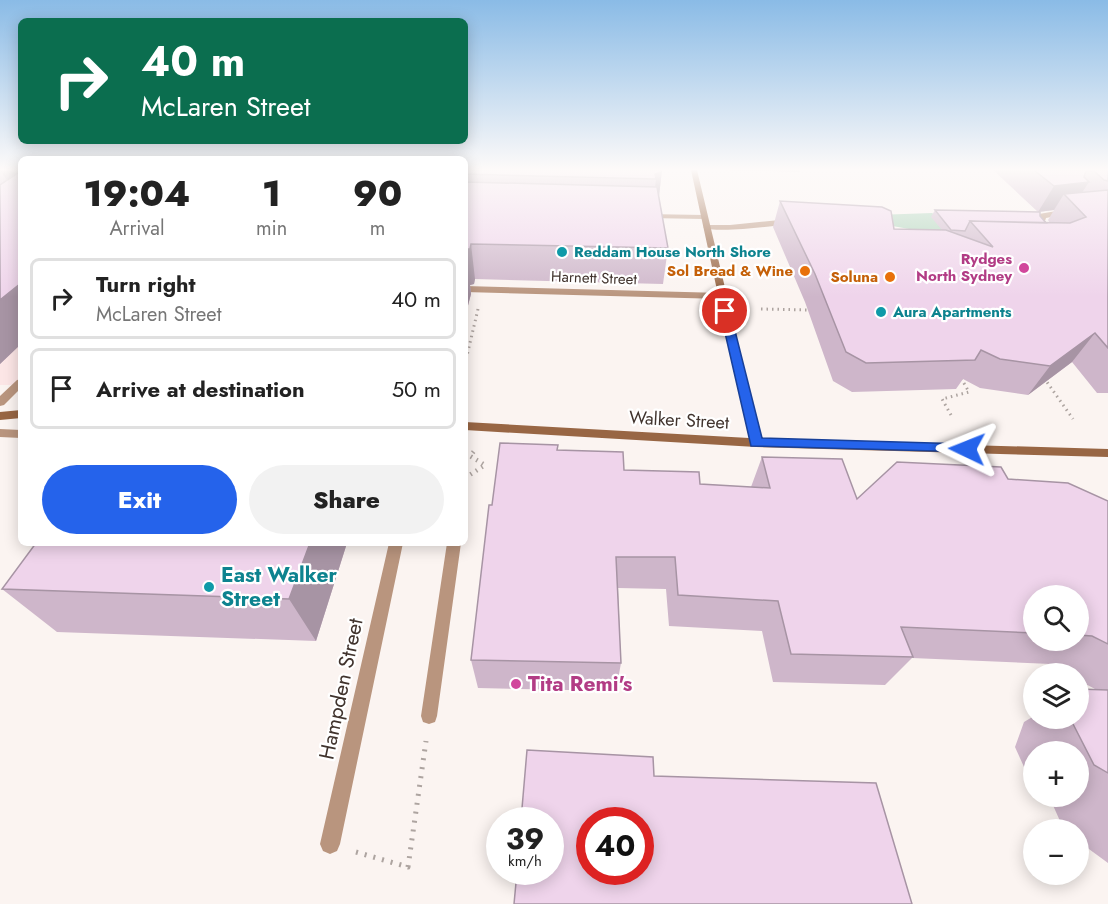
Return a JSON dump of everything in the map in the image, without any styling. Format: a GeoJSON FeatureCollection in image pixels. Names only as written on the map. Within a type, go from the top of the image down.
{"type":"FeatureCollection","features":[{"type":"Feature","properties":{"kind":"street"},"geometry":{"type":"LineString","coordinates":[[703,212],[756,442]]}},
{"type":"Feature","properties":{"kind":"street"},"geometry":{"type":"LineString","coordinates":[[1058,238],[1041,222],[1042,216],[1064,212]]}},
{"type":"Feature","properties":{"kind":"street"},"geometry":{"type":"LineString","coordinates":[[641,216],[704,217]]}},
{"type":"Feature","properties":{"kind":"street"},"geometry":{"type":"LineString","coordinates":[[707,227],[799,222]]}},
{"type":"Feature","properties":{"kind":"street","name":"Harnett Street"},"geometry":{"type":"LineString","coordinates":[[468,289],[722,296]]}},
{"type":"Feature","properties":{"kind":"street"},"geometry":{"type":"LineString","coordinates":[[0,402],[18,385]]}},
{"type":"Feature","properties":{"kind":"street"},"geometry":{"type":"LineString","coordinates":[[0,416],[18,414]]}},
{"type":"Feature","properties":{"kind":"street","name":"Walker Street"},"geometry":{"type":"LineString","coordinates":[[468,426],[756,442],[1108,453]]}},
{"type":"Feature","properties":{"kind":"street"},"geometry":{"type":"LineString","coordinates":[[0,433],[18,434]]}},
{"type":"Feature","properties":{"kind":"street","name":"Hampden Street"},"geometry":{"type":"LineString","coordinates":[[330,844],[395,546]]}},
{"type":"Feature","properties":{"kind":"street"},"geometry":{"type":"LineString","coordinates":[[429,716],[454,546]]}},
{"type":"Feature","properties":{"kind":"path"},"geometry":{"type":"LineString","coordinates":[[468,351],[482,290]]}},
{"type":"Feature","properties":{"kind":"path"},"geometry":{"type":"LineString","coordinates":[[761,309],[817,310]]}},
{"type":"Feature","properties":{"kind":"path"},"geometry":{"type":"LineString","coordinates":[[1039,370],[1073,419]]}},
{"type":"Feature","properties":{"kind":"path"},"geometry":{"type":"LineString","coordinates":[[951,415],[942,399],[969,392],[957,372]]}},
{"type":"Feature","properties":{"kind":"path"},"geometry":{"type":"LineString","coordinates":[[468,476],[485,465],[470,456],[475,450]]}},
{"type":"Feature","properties":{"kind":"path"},"geometry":{"type":"LineString","coordinates":[[330,844],[408,867],[429,716]]}},
{"type":"Feature","properties":{"kind":"shaded area"},"geometry":{"type":"Polygon","coordinates":[[[0,283],[18,284],[18,385],[0,385],[0,283]]]}},
{"type":"Feature","properties":{"kind":"green space"},"geometry":{"type":"Polygon","coordinates":[[[932,213],[957,228],[931,233],[887,225],[792,218],[932,213]]]}},
{"type":"Feature","properties":{"kind":"building"},"geometry":{"type":"Polygon","coordinates":[[[0,212],[18,212],[18,285],[0,300],[0,212]]]}},
{"type":"Feature","properties":{"kind":"building"},"geometry":{"type":"Polygon","coordinates":[[[468,212],[662,212],[668,248],[471,244],[468,249],[468,212]]]}},
{"type":"Feature","properties":{"kind":"building"},"geometry":{"type":"Polygon","coordinates":[[[785,212],[891,212],[894,229],[946,230],[993,247],[970,221],[1070,223],[1086,217],[1081,212],[1108,212],[1108,348],[1095,333],[1050,366],[1000,359],[981,350],[975,360],[866,363],[846,352],[815,274],[785,212]]]}},
{"type":"Feature","properties":{"kind":"building"},"geometry":{"type":"Polygon","coordinates":[[[937,212],[1040,212],[1040,216],[1046,223],[970,221],[965,231],[951,230],[937,212]]]}},
{"type":"Feature","properties":{"kind":"building"},"geometry":{"type":"Polygon","coordinates":[[[500,443],[558,445],[557,450],[623,452],[624,470],[699,472],[700,484],[770,488],[762,457],[842,459],[857,499],[897,462],[1001,467],[1008,479],[1068,483],[1108,501],[1108,644],[1089,636],[1089,585],[1023,585],[1023,633],[901,627],[913,657],[791,654],[778,601],[678,595],[675,557],[616,557],[621,663],[471,660],[489,505],[492,505],[500,443]]]}},
{"type":"Feature","properties":{"kind":"building"},"geometry":{"type":"Polygon","coordinates":[[[34,546],[309,546],[289,599],[2,589],[34,546]]]}},
{"type":"Feature","properties":{"kind":"building"},"geometry":{"type":"Polygon","coordinates":[[[1089,689],[1108,690],[1108,773],[1094,765],[1089,755],[1089,741],[1082,741],[1076,729],[1089,729],[1089,689]]]}},
{"type":"Feature","properties":{"kind":"building"},"geometry":{"type":"Polygon","coordinates":[[[527,750],[653,757],[654,776],[876,783],[912,904],[514,904],[516,885],[564,885],[564,807],[522,807],[527,750]]]}},
{"type":"Feature","properties":{"kind":"place","name":"Reddam House North Shore"},"geometry":{"type":"Point","coordinates":[562,252]}},
{"type":"Feature","properties":{"kind":"place","name":"Rydges North Sydney"},"geometry":{"type":"Point","coordinates":[1024,268]}},
{"type":"Feature","properties":{"kind":"place","name":"Sol Bread & Wine"},"geometry":{"type":"Point","coordinates":[805,271]}},
{"type":"Feature","properties":{"kind":"place","name":"Soluna"},"geometry":{"type":"Point","coordinates":[890,277]}},
{"type":"Feature","properties":{"kind":"place","name":"Aura Apartments"},"geometry":{"type":"Point","coordinates":[881,312]}},
{"type":"Feature","properties":{"kind":"place","name":"East Walker Street"},"geometry":{"type":"Point","coordinates":[209,587]}},
{"type":"Feature","properties":{"kind":"place","name":"Tita Remi's"},"geometry":{"type":"Point","coordinates":[516,684]}},
{"type":"Feature","properties":{"kind":"route"},"geometry":{"type":"LineString","coordinates":[[725,311],[756,442],[967,449]]}}]}
